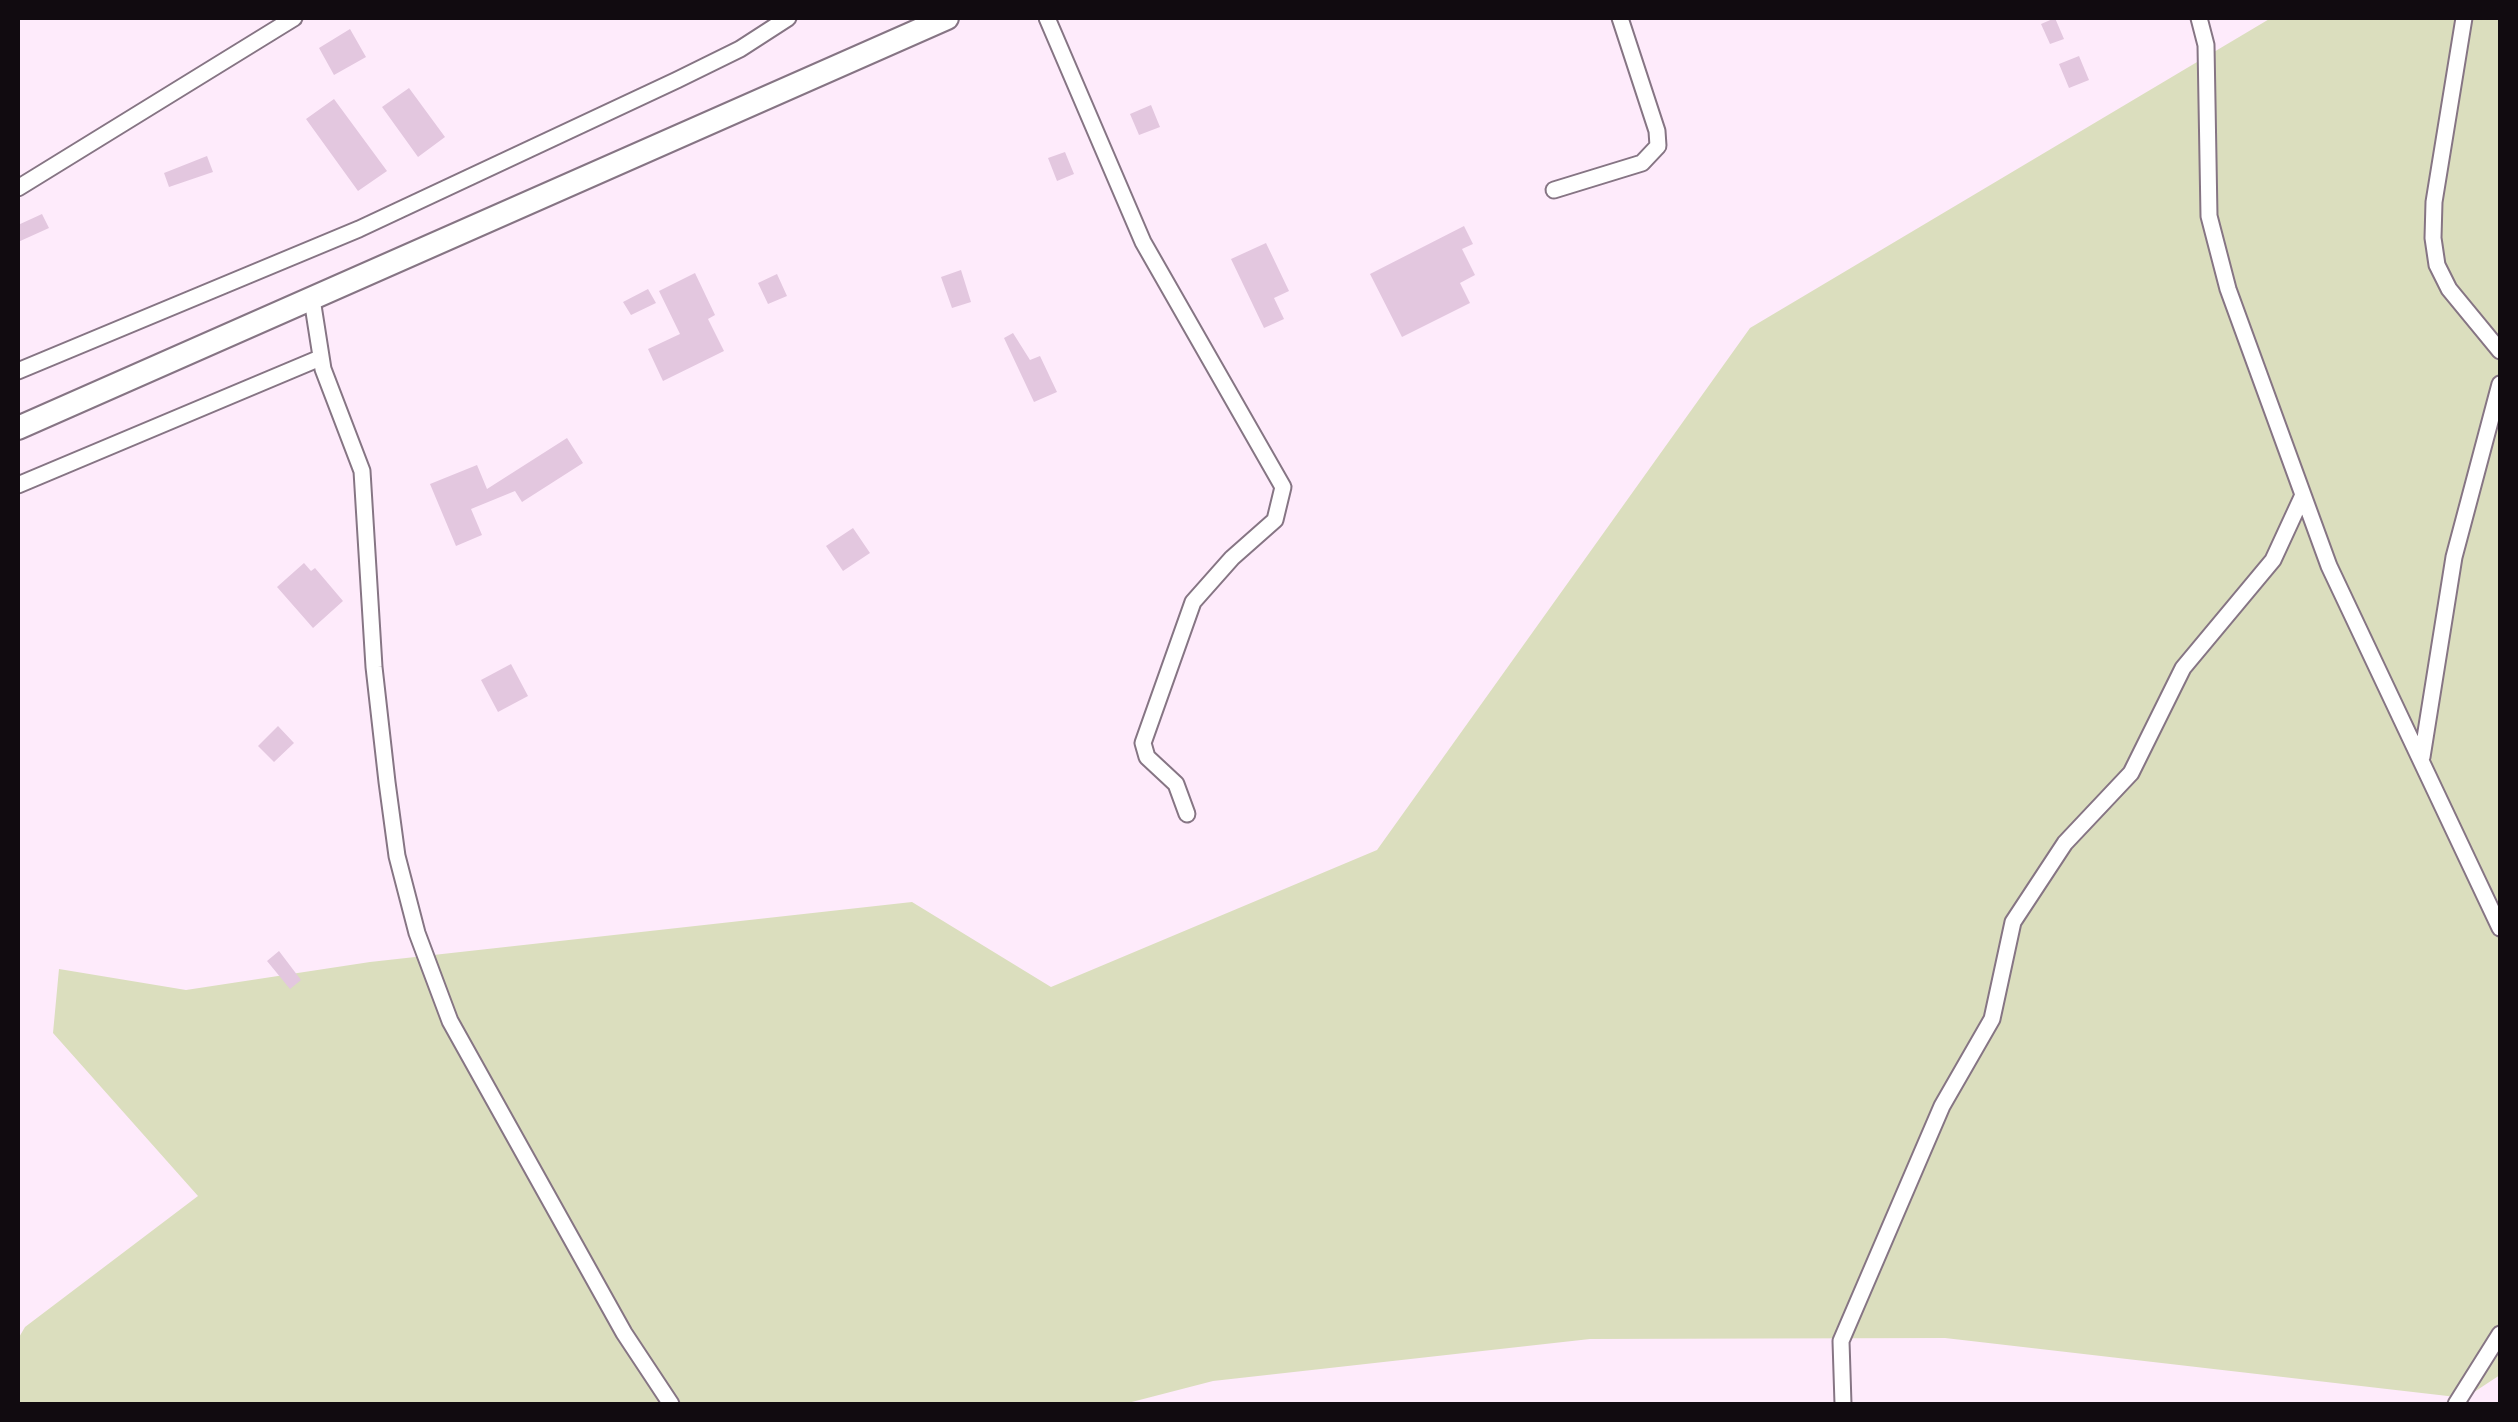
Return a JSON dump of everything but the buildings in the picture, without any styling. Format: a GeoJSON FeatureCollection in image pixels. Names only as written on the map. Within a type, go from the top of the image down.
{"type":"FeatureCollection","features":[{"type":"Feature","properties":{"kind":"main road"},"geometry":{"type":"LineString","coordinates":[[18,428],[947,18]]}},
{"type":"Feature","properties":{"kind":"street"},"geometry":{"type":"LineString","coordinates":[[18,188],[294,18]]}},
{"type":"Feature","properties":{"kind":"street"},"geometry":{"type":"LineString","coordinates":[[18,371],[359,229],[724,57],[788,18]]}},
{"type":"Feature","properties":{"kind":"street"},"geometry":{"type":"LineString","coordinates":[[1047,18],[1143,242],[1282,487],[1275,520],[1232,558],[1194,602],[1147,729],[1144,752],[1176,784],[1187,814]]}},
{"type":"Feature","properties":{"kind":"street"},"geometry":{"type":"LineString","coordinates":[[1554,190],[1655,155],[1657,131],[1620,18]]}},
{"type":"Feature","properties":{"kind":"street"},"geometry":{"type":"LineString","coordinates":[[2199,18],[2206,65],[2208,216],[2228,290],[2329,566],[2500,928]]}},
{"type":"Feature","properties":{"kind":"street"},"geometry":{"type":"LineString","coordinates":[[2464,18],[2434,202],[2433,238],[2437,265],[2449,290],[2500,351]]}},
{"type":"Feature","properties":{"kind":"street"},"geometry":{"type":"LineString","coordinates":[[312,300],[320,358],[362,471],[381,725],[396,856],[416,933],[459,1038],[624,1333],[671,1404]]}},
{"type":"Feature","properties":{"kind":"street"},"geometry":{"type":"LineString","coordinates":[[18,485],[320,358]]}},
{"type":"Feature","properties":{"kind":"street"},"geometry":{"type":"LineString","coordinates":[[2422,758],[2454,557],[2500,384]]}},
{"type":"Feature","properties":{"kind":"street"},"geometry":{"type":"LineString","coordinates":[[1843,1404],[1841,1341],[1942,1106],[1992,1019],[2013,922],[2065,844],[2131,774],[2184,668],[2273,560],[2303,495]]}},
{"type":"Feature","properties":{"kind":"street"},"geometry":{"type":"LineString","coordinates":[[2456,1404],[2500,1334]]}},
{"type":"Feature","properties":{"kind":"green space"},"geometry":{"type":"Polygon","coordinates":[[[2271,18],[2500,18],[2500,1375],[2465,1398],[1945,1338],[1590,1339],[1213,1381],[1124,1404],[18,1404],[18,1339],[25,1327],[198,1196],[53,1033],[59,969],[186,990],[370,962],[912,902],[1051,987],[1377,850],[1750,328],[2271,18]]]}}]}
